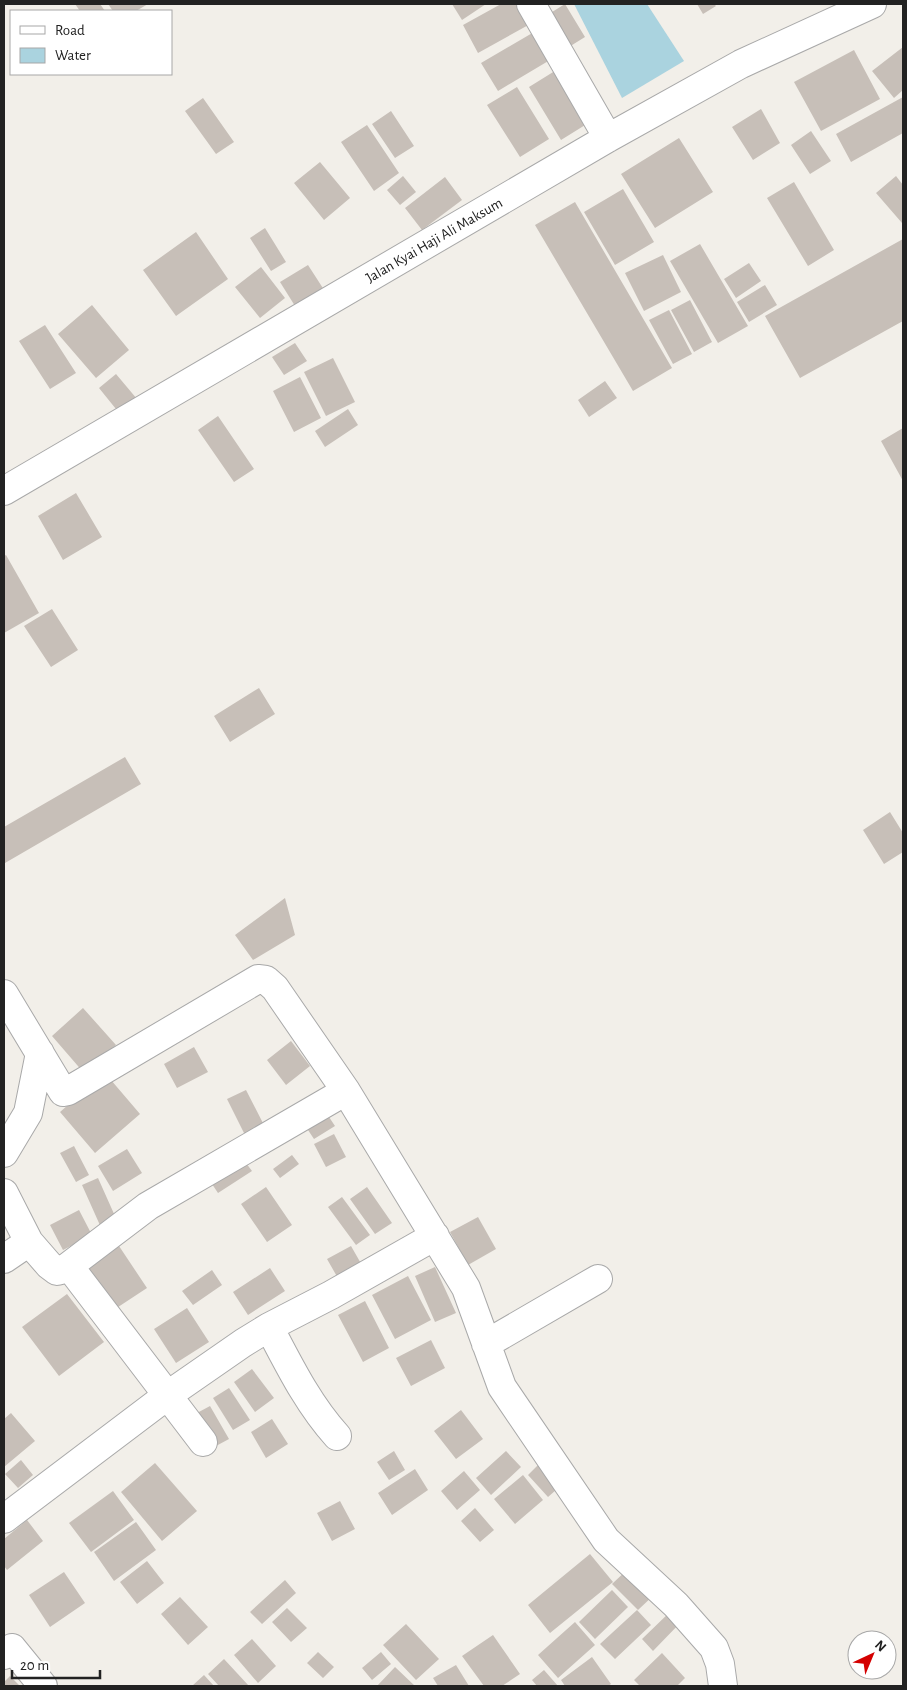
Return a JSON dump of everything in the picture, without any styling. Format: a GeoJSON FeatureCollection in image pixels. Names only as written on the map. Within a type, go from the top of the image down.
{"type":"FeatureCollection","features":[{"type":"Feature","properties":{"kind":"street"},"geometry":{"type":"LineString","coordinates":[[531,4],[608,138]]}},
{"type":"Feature","properties":{"kind":"street","name":"Jalan Kyai Haji Ali Maksum"},"geometry":{"type":"LineString","coordinates":[[4,491],[608,138],[741,64],[872,4]]}},
{"type":"Feature","properties":{"kind":"street"},"geometry":{"type":"LineString","coordinates":[[4,994],[61,1089],[63,1092],[68,1092],[258,979],[266,980],[275,988],[346,1091],[466,1288],[502,1387],[606,1540],[676,1605],[714,1648],[720,1664],[723,1686]]}},
{"type":"Feature","properties":{"kind":"street"},"geometry":{"type":"LineString","coordinates":[[4,1153],[28,1113],[40,1053]]}},
{"type":"Feature","properties":{"kind":"street"},"geometry":{"type":"LineString","coordinates":[[4,1193],[29,1242],[49,1265],[57,1271],[65,1269],[148,1206],[346,1091]]}},
{"type":"Feature","properties":{"kind":"street"},"geometry":{"type":"LineString","coordinates":[[4,1519],[168,1395],[269,1327],[331,1295],[435,1236]]}},
{"type":"Feature","properties":{"kind":"street"},"geometry":{"type":"LineString","coordinates":[[4,1259],[29,1242]]}},
{"type":"Feature","properties":{"kind":"street"},"geometry":{"type":"LineString","coordinates":[[69,1266],[203,1442]]}},
{"type":"Feature","properties":{"kind":"street"},"geometry":{"type":"LineString","coordinates":[[486,1344],[598,1279]]}},
{"type":"Feature","properties":{"kind":"street"},"geometry":{"type":"LineString","coordinates":[[269,1327],[308,1399],[337,1436]]}},
{"type":"Feature","properties":{"kind":"street"},"geometry":{"type":"LineString","coordinates":[[7,1647],[44,1686]]}},
{"type":"Feature","properties":{"kind":"water"},"geometry":{"type":"Polygon","coordinates":[[[574,4],[647,4],[684,61],[622,98],[574,4]]]}},
{"type":"Feature","properties":{"kind":"building"},"geometry":{"type":"Polygon","coordinates":[[[75,4],[100,4],[104,10],[79,10],[75,4]]]}},
{"type":"Feature","properties":{"kind":"building"},"geometry":{"type":"Polygon","coordinates":[[[108,4],[148,4],[138,10],[112,10],[108,4]]]}},
{"type":"Feature","properties":{"kind":"building"},"geometry":{"type":"Polygon","coordinates":[[[452,4],[486,4],[462,20],[452,4]]]}},
{"type":"Feature","properties":{"kind":"building"},"geometry":{"type":"Polygon","coordinates":[[[501,4],[522,4],[532,23],[478,53],[463,25],[501,4]]]}},
{"type":"Feature","properties":{"kind":"building"},"geometry":{"type":"Polygon","coordinates":[[[565,4],[585,37],[564,50],[544,17],[565,4]]]}},
{"type":"Feature","properties":{"kind":"building"},"geometry":{"type":"Polygon","coordinates":[[[697,4],[714,4],[716,6],[703,14],[697,4]]]}},
{"type":"Feature","properties":{"kind":"building"},"geometry":{"type":"Polygon","coordinates":[[[534,32],[550,60],[498,91],[481,63],[534,32]]]}},
{"type":"Feature","properties":{"kind":"building"},"geometry":{"type":"Polygon","coordinates":[[[903,47],[903,90],[894,98],[872,71],[903,47]]]}},
{"type":"Feature","properties":{"kind":"building"},"geometry":{"type":"Polygon","coordinates":[[[854,50],[880,99],[821,131],[794,82],[854,50]]]}},
{"type":"Feature","properties":{"kind":"building"},"geometry":{"type":"Polygon","coordinates":[[[558,69],[590,122],[561,140],[529,87],[558,69]]]}},
{"type":"Feature","properties":{"kind":"building"},"geometry":{"type":"Polygon","coordinates":[[[517,87],[549,139],[520,157],[487,105],[517,87]]]}},
{"type":"Feature","properties":{"kind":"building"},"geometry":{"type":"Polygon","coordinates":[[[903,97],[903,133],[851,162],[836,134],[903,97]]]}},
{"type":"Feature","properties":{"kind":"building"},"geometry":{"type":"Polygon","coordinates":[[[203,98],[234,142],[216,154],[185,111],[203,98]]]}},
{"type":"Feature","properties":{"kind":"building"},"geometry":{"type":"Polygon","coordinates":[[[761,109],[780,143],[753,160],[732,127],[761,109]]]}},
{"type":"Feature","properties":{"kind":"building"},"geometry":{"type":"Polygon","coordinates":[[[391,111],[414,146],[395,158],[372,124],[391,111]]]}},
{"type":"Feature","properties":{"kind":"building"},"geometry":{"type":"Polygon","coordinates":[[[367,125],[399,173],[374,191],[341,142],[367,125]]]}},
{"type":"Feature","properties":{"kind":"building"},"geometry":{"type":"Polygon","coordinates":[[[811,131],[831,161],[810,174],[791,145],[811,131]]]}},
{"type":"Feature","properties":{"kind":"building"},"geometry":{"type":"Polygon","coordinates":[[[679,138],[713,192],[655,228],[621,174],[679,138]]]}},
{"type":"Feature","properties":{"kind":"building"},"geometry":{"type":"Polygon","coordinates":[[[320,162],[350,198],[324,220],[294,183],[320,162]]]}},
{"type":"Feature","properties":{"kind":"building"},"geometry":{"type":"Polygon","coordinates":[[[403,176],[416,192],[400,205],[387,190],[403,176]]]}},
{"type":"Feature","properties":{"kind":"building"},"geometry":{"type":"Polygon","coordinates":[[[896,176],[903,185],[902,223],[876,193],[896,176]]]}},
{"type":"Feature","properties":{"kind":"building"},"geometry":{"type":"Polygon","coordinates":[[[445,177],[462,200],[422,230],[405,208],[445,177]]]}},
{"type":"Feature","properties":{"kind":"building"},"geometry":{"type":"Polygon","coordinates":[[[794,182],[834,250],[808,266],[767,198],[794,182]]]}},
{"type":"Feature","properties":{"kind":"building"},"geometry":{"type":"Polygon","coordinates":[[[623,189],[654,242],[615,265],[584,212],[623,189]]]}},
{"type":"Feature","properties":{"kind":"building"},"geometry":{"type":"Polygon","coordinates":[[[575,202],[672,368],[633,391],[535,225],[575,202]]]}},
{"type":"Feature","properties":{"kind":"building"},"geometry":{"type":"Polygon","coordinates":[[[265,228],[286,262],[271,271],[250,238],[265,228]]]}},
{"type":"Feature","properties":{"kind":"building"},"geometry":{"type":"Polygon","coordinates":[[[196,232],[228,279],[176,316],[143,270],[196,232]]]}},
{"type":"Feature","properties":{"kind":"building"},"geometry":{"type":"Polygon","coordinates":[[[903,239],[903,321],[800,378],[765,316],[903,239]]]}},
{"type":"Feature","properties":{"kind":"building"},"geometry":{"type":"Polygon","coordinates":[[[700,244],[748,326],[718,343],[670,261],[700,244]]]}},
{"type":"Feature","properties":{"kind":"building"},"geometry":{"type":"Polygon","coordinates":[[[663,255],[681,292],[644,311],[625,273],[663,255]]]}},
{"type":"Feature","properties":{"kind":"building"},"geometry":{"type":"Polygon","coordinates":[[[749,263],[761,281],[736,298],[724,279],[749,263]]]}},
{"type":"Feature","properties":{"kind":"building"},"geometry":{"type":"Polygon","coordinates":[[[308,265],[328,296],[300,314],[280,282],[308,265]]]}},
{"type":"Feature","properties":{"kind":"building"},"geometry":{"type":"Polygon","coordinates":[[[261,267],[285,298],[260,318],[235,287],[261,267]]]}},
{"type":"Feature","properties":{"kind":"building"},"geometry":{"type":"Polygon","coordinates":[[[765,285],[777,305],[749,322],[737,302],[765,285]]]}},
{"type":"Feature","properties":{"kind":"building"},"geometry":{"type":"Polygon","coordinates":[[[690,300],[712,342],[694,352],[671,310],[690,300]]]}},
{"type":"Feature","properties":{"kind":"building"},"geometry":{"type":"Polygon","coordinates":[[[92,305],[129,350],[96,378],[58,334],[92,305]]]}},
{"type":"Feature","properties":{"kind":"building"},"geometry":{"type":"Polygon","coordinates":[[[669,310],[692,354],[673,364],[649,320],[669,310]]]}},
{"type":"Feature","properties":{"kind":"building"},"geometry":{"type":"Polygon","coordinates":[[[45,325],[76,373],[50,389],[19,341],[45,325]]]}},
{"type":"Feature","properties":{"kind":"building"},"geometry":{"type":"Polygon","coordinates":[[[295,343],[307,361],[284,375],[272,357],[295,343]]]}},
{"type":"Feature","properties":{"kind":"building"},"geometry":{"type":"Polygon","coordinates":[[[333,358],[355,402],[326,416],[304,372],[333,358]]]}},
{"type":"Feature","properties":{"kind":"building"},"geometry":{"type":"Polygon","coordinates":[[[116,374],[137,399],[120,414],[99,388],[116,374]]]}},
{"type":"Feature","properties":{"kind":"building"},"geometry":{"type":"Polygon","coordinates":[[[300,377],[321,418],[294,432],[273,391],[300,377]]]}},
{"type":"Feature","properties":{"kind":"building"},"geometry":{"type":"Polygon","coordinates":[[[605,381],[617,398],[589,417],[578,400],[605,381]]]}},
{"type":"Feature","properties":{"kind":"building"},"geometry":{"type":"Polygon","coordinates":[[[348,409],[358,425],[325,447],[315,431],[348,409]]]}},
{"type":"Feature","properties":{"kind":"building"},"geometry":{"type":"Polygon","coordinates":[[[218,416],[254,469],[234,482],[198,430],[218,416]]]}},
{"type":"Feature","properties":{"kind":"building"},"geometry":{"type":"Polygon","coordinates":[[[903,428],[903,481],[881,441],[903,428]]]}},
{"type":"Feature","properties":{"kind":"building"},"geometry":{"type":"Polygon","coordinates":[[[76,493],[102,537],[63,560],[38,516],[76,493]]]}},
{"type":"Feature","properties":{"kind":"building"},"geometry":{"type":"Polygon","coordinates":[[[6,555],[39,613],[4,633],[4,556],[6,555]]]}},
{"type":"Feature","properties":{"kind":"building"},"geometry":{"type":"Polygon","coordinates":[[[52,609],[78,650],[51,667],[24,626],[52,609]]]}},
{"type":"Feature","properties":{"kind":"building"},"geometry":{"type":"Polygon","coordinates":[[[259,688],[275,714],[230,742],[214,716],[259,688]]]}},
{"type":"Feature","properties":{"kind":"building"},"geometry":{"type":"Polygon","coordinates":[[[125,757],[141,784],[5,863],[4,827],[125,757]]]}},
{"type":"Feature","properties":{"kind":"building"},"geometry":{"type":"Polygon","coordinates":[[[890,812],[903,833],[903,852],[884,864],[863,830],[890,812]]]}},
{"type":"Feature","properties":{"kind":"building"},"geometry":{"type":"Polygon","coordinates":[[[285,898],[295,935],[253,960],[235,935],[285,898]]]}},
{"type":"Feature","properties":{"kind":"building"},"geometry":{"type":"Polygon","coordinates":[[[83,1008],[116,1045],[84,1073],[52,1036],[83,1008]]]}},
{"type":"Feature","properties":{"kind":"building"},"geometry":{"type":"Polygon","coordinates":[[[291,1041],[310,1066],[286,1085],[267,1060],[291,1041]]]}},
{"type":"Feature","properties":{"kind":"building"},"geometry":{"type":"Polygon","coordinates":[[[194,1047],[208,1072],[177,1088],[164,1064],[194,1047]]]}},
{"type":"Feature","properties":{"kind":"building"},"geometry":{"type":"Polygon","coordinates":[[[105,1073],[140,1114],[95,1153],[60,1112],[105,1073]]]}},
{"type":"Feature","properties":{"kind":"building"},"geometry":{"type":"Polygon","coordinates":[[[246,1090],[267,1131],[248,1141],[227,1099],[246,1090]]]}},
{"type":"Feature","properties":{"kind":"building"},"geometry":{"type":"Polygon","coordinates":[[[323,1108],[335,1126],[314,1139],[302,1121],[323,1108]]]}},
{"type":"Feature","properties":{"kind":"building"},"geometry":{"type":"Polygon","coordinates":[[[334,1134],[346,1157],[326,1167],[314,1144],[334,1134]]]}},
{"type":"Feature","properties":{"kind":"building"},"geometry":{"type":"Polygon","coordinates":[[[74,1146],[89,1175],[76,1182],[60,1153],[74,1146]]]}},
{"type":"Feature","properties":{"kind":"building"},"geometry":{"type":"Polygon","coordinates":[[[127,1149],[142,1173],[113,1191],[98,1166],[127,1149]]]}},
{"type":"Feature","properties":{"kind":"building"},"geometry":{"type":"Polygon","coordinates":[[[292,1155],[299,1164],[280,1178],[273,1169],[292,1155]]]}},
{"type":"Feature","properties":{"kind":"building"},"geometry":{"type":"Polygon","coordinates":[[[243,1159],[252,1171],[218,1193],[210,1181],[243,1159]]]}},
{"type":"Feature","properties":{"kind":"building"},"geometry":{"type":"Polygon","coordinates":[[[98,1178],[119,1225],[103,1232],[82,1185],[98,1178]]]}},
{"type":"Feature","properties":{"kind":"building"},"geometry":{"type":"Polygon","coordinates":[[[266,1187],[292,1225],[267,1242],[241,1204],[266,1187]]]}},
{"type":"Feature","properties":{"kind":"building"},"geometry":{"type":"Polygon","coordinates":[[[367,1187],[392,1223],[375,1234],[350,1199],[367,1187]]]}},
{"type":"Feature","properties":{"kind":"building"},"geometry":{"type":"Polygon","coordinates":[[[342,1197],[370,1235],[356,1245],[328,1207],[342,1197]]]}},
{"type":"Feature","properties":{"kind":"building"},"geometry":{"type":"Polygon","coordinates":[[[79,1210],[92,1235],[63,1250],[50,1225],[79,1210]]]}},
{"type":"Feature","properties":{"kind":"building"},"geometry":{"type":"Polygon","coordinates":[[[478,1217],[496,1249],[468,1265],[450,1232],[478,1217]]]}},
{"type":"Feature","properties":{"kind":"building"},"geometry":{"type":"Polygon","coordinates":[[[117,1243],[147,1288],[109,1313],[79,1269],[117,1243]]]}},
{"type":"Feature","properties":{"kind":"building"},"geometry":{"type":"Polygon","coordinates":[[[351,1246],[363,1267],[339,1280],[327,1259],[351,1246]]]}},
{"type":"Feature","properties":{"kind":"building"},"geometry":{"type":"Polygon","coordinates":[[[435,1267],[456,1313],[435,1322],[415,1276],[435,1267]]]}},
{"type":"Feature","properties":{"kind":"building"},"geometry":{"type":"Polygon","coordinates":[[[270,1268],[285,1291],[248,1315],[233,1292],[270,1268]]]}},
{"type":"Feature","properties":{"kind":"building"},"geometry":{"type":"Polygon","coordinates":[[[212,1270],[222,1285],[193,1305],[182,1291],[212,1270]]]}},
{"type":"Feature","properties":{"kind":"building"},"geometry":{"type":"Polygon","coordinates":[[[408,1276],[431,1320],[395,1339],[372,1295],[408,1276]]]}},
{"type":"Feature","properties":{"kind":"building"},"geometry":{"type":"Polygon","coordinates":[[[67,1294],[104,1342],[59,1376],[22,1327],[67,1294]]]}},
{"type":"Feature","properties":{"kind":"building"},"geometry":{"type":"Polygon","coordinates":[[[365,1301],[389,1348],[363,1362],[338,1315],[365,1301]]]}},
{"type":"Feature","properties":{"kind":"building"},"geometry":{"type":"Polygon","coordinates":[[[187,1308],[209,1342],[176,1363],[154,1329],[187,1308]]]}},
{"type":"Feature","properties":{"kind":"building"},"geometry":{"type":"Polygon","coordinates":[[[431,1340],[445,1368],[411,1386],[396,1358],[431,1340]]]}},
{"type":"Feature","properties":{"kind":"building"},"geometry":{"type":"Polygon","coordinates":[[[252,1369],[274,1398],[255,1412],[234,1382],[252,1369]]]}},
{"type":"Feature","properties":{"kind":"building"},"geometry":{"type":"Polygon","coordinates":[[[229,1388],[250,1420],[233,1430],[213,1398],[229,1388]]]}},
{"type":"Feature","properties":{"kind":"building"},"geometry":{"type":"Polygon","coordinates":[[[210,1406],[229,1439],[216,1446],[197,1413],[210,1406]]]}},
{"type":"Feature","properties":{"kind":"building"},"geometry":{"type":"Polygon","coordinates":[[[461,1410],[483,1439],[456,1459],[434,1431],[461,1410]]]}},
{"type":"Feature","properties":{"kind":"building"},"geometry":{"type":"Polygon","coordinates":[[[11,1413],[35,1441],[4,1467],[4,1419],[11,1413]]]}},
{"type":"Feature","properties":{"kind":"building"},"geometry":{"type":"Polygon","coordinates":[[[272,1419],[288,1444],[266,1458],[251,1432],[272,1419]]]}},
{"type":"Feature","properties":{"kind":"building"},"geometry":{"type":"Polygon","coordinates":[[[394,1451],[405,1470],[389,1480],[377,1462],[394,1451]]]}},
{"type":"Feature","properties":{"kind":"building"},"geometry":{"type":"Polygon","coordinates":[[[506,1451],[521,1467],[491,1495],[476,1478],[506,1451]]]}},
{"type":"Feature","properties":{"kind":"building"},"geometry":{"type":"Polygon","coordinates":[[[21,1460],[33,1475],[18,1488],[5,1474],[21,1460]]]}},
{"type":"Feature","properties":{"kind":"building"},"geometry":{"type":"Polygon","coordinates":[[[543,1460],[564,1483],[548,1497],[528,1475],[543,1460]]]}},
{"type":"Feature","properties":{"kind":"building"},"geometry":{"type":"Polygon","coordinates":[[[155,1463],[197,1511],[162,1541],[121,1492],[155,1463]]]}},
{"type":"Feature","properties":{"kind":"building"},"geometry":{"type":"Polygon","coordinates":[[[415,1469],[428,1490],[392,1515],[378,1493],[415,1469]]]}},
{"type":"Feature","properties":{"kind":"building"},"geometry":{"type":"Polygon","coordinates":[[[464,1471],[480,1490],[457,1510],[441,1491],[464,1471]]]}},
{"type":"Feature","properties":{"kind":"building"},"geometry":{"type":"Polygon","coordinates":[[[523,1475],[543,1500],[515,1524],[494,1499],[523,1475]]]}},
{"type":"Feature","properties":{"kind":"building"},"geometry":{"type":"Polygon","coordinates":[[[113,1491],[134,1520],[91,1552],[69,1523],[113,1491]]]}},
{"type":"Feature","properties":{"kind":"building"},"geometry":{"type":"Polygon","coordinates":[[[340,1501],[355,1529],[332,1541],[317,1513],[340,1501]]]}},
{"type":"Feature","properties":{"kind":"building"},"geometry":{"type":"Polygon","coordinates":[[[475,1508],[494,1530],[480,1542],[461,1521],[475,1508]]]}},
{"type":"Feature","properties":{"kind":"building"},"geometry":{"type":"Polygon","coordinates":[[[27,1520],[43,1541],[7,1570],[4,1566],[4,1539],[27,1520]]]}},
{"type":"Feature","properties":{"kind":"building"},"geometry":{"type":"Polygon","coordinates":[[[136,1522],[156,1550],[114,1581],[94,1552],[136,1522]]]}},
{"type":"Feature","properties":{"kind":"building"},"geometry":{"type":"Polygon","coordinates":[[[590,1554],[613,1582],[550,1633],[528,1605],[590,1554]]]}},
{"type":"Feature","properties":{"kind":"building"},"geometry":{"type":"Polygon","coordinates":[[[147,1561],[164,1583],[137,1604],[120,1582],[147,1561]]]}},
{"type":"Feature","properties":{"kind":"building"},"geometry":{"type":"Polygon","coordinates":[[[629,1568],[655,1594],[638,1610],[612,1584],[629,1568]]]}},
{"type":"Feature","properties":{"kind":"building"},"geometry":{"type":"Polygon","coordinates":[[[64,1572],[85,1603],[50,1627],[29,1595],[64,1572]]]}},
{"type":"Feature","properties":{"kind":"building"},"geometry":{"type":"Polygon","coordinates":[[[285,1580],[296,1593],[262,1624],[250,1612],[285,1580]]]}},
{"type":"Feature","properties":{"kind":"building"},"geometry":{"type":"Polygon","coordinates":[[[612,1590],[628,1607],[595,1639],[579,1622],[612,1590]]]}},
{"type":"Feature","properties":{"kind":"building"},"geometry":{"type":"Polygon","coordinates":[[[180,1597],[208,1627],[188,1645],[161,1614],[180,1597]]]}},
{"type":"Feature","properties":{"kind":"building"},"geometry":{"type":"Polygon","coordinates":[[[287,1608],[307,1628],[291,1642],[272,1622],[287,1608]]]}},
{"type":"Feature","properties":{"kind":"building"},"geometry":{"type":"Polygon","coordinates":[[[637,1610],[651,1625],[615,1659],[600,1644],[637,1610]]]}},
{"type":"Feature","properties":{"kind":"building"},"geometry":{"type":"Polygon","coordinates":[[[672,1610],[683,1620],[653,1651],[642,1639],[672,1610]]]}},
{"type":"Feature","properties":{"kind":"building"},"geometry":{"type":"Polygon","coordinates":[[[575,1622],[595,1645],[558,1678],[538,1655],[575,1622]]]}},
{"type":"Feature","properties":{"kind":"building"},"geometry":{"type":"Polygon","coordinates":[[[406,1624],[439,1659],[416,1680],[383,1645],[406,1624]]]}},
{"type":"Feature","properties":{"kind":"building"},"geometry":{"type":"Polygon","coordinates":[[[493,1635],[520,1674],[502,1686],[484,1686],[462,1656],[493,1635]]]}},
{"type":"Feature","properties":{"kind":"building"},"geometry":{"type":"Polygon","coordinates":[[[252,1639],[276,1666],[258,1683],[234,1655],[252,1639]]]}},
{"type":"Feature","properties":{"kind":"building"},"geometry":{"type":"Polygon","coordinates":[[[318,1652],[334,1667],[323,1678],[307,1663],[318,1652]]]}},
{"type":"Feature","properties":{"kind":"building"},"geometry":{"type":"Polygon","coordinates":[[[381,1652],[391,1664],[372,1680],[362,1668],[381,1652]]]}},
{"type":"Feature","properties":{"kind":"building"},"geometry":{"type":"Polygon","coordinates":[[[662,1653],[685,1678],[677,1686],[640,1686],[634,1680],[662,1653]]]}},
{"type":"Feature","properties":{"kind":"building"},"geometry":{"type":"Polygon","coordinates":[[[592,1657],[611,1684],[608,1686],[565,1686],[561,1680],[592,1657]]]}},
{"type":"Feature","properties":{"kind":"building"},"geometry":{"type":"Polygon","coordinates":[[[224,1659],[249,1686],[219,1686],[208,1674],[224,1659]]]}},
{"type":"Feature","properties":{"kind":"building"},"geometry":{"type":"Polygon","coordinates":[[[456,1665],[469,1686],[438,1686],[433,1678],[456,1665]]]}},
{"type":"Feature","properties":{"kind":"building"},"geometry":{"type":"Polygon","coordinates":[[[395,1667],[415,1686],[377,1686],[395,1667]]]}},
{"type":"Feature","properties":{"kind":"building"},"geometry":{"type":"Polygon","coordinates":[[[544,1670],[558,1686],[537,1686],[532,1680],[544,1670]]]}},
{"type":"Feature","properties":{"kind":"building"},"geometry":{"type":"Polygon","coordinates":[[[204,1675],[214,1686],[192,1686],[204,1675]]]}},
{"type":"Feature","properties":{"kind":"building"},"geometry":{"type":"Polygon","coordinates":[[[10,1676],[20,1686],[4,1686],[4,1682],[10,1676]]]}}]}
